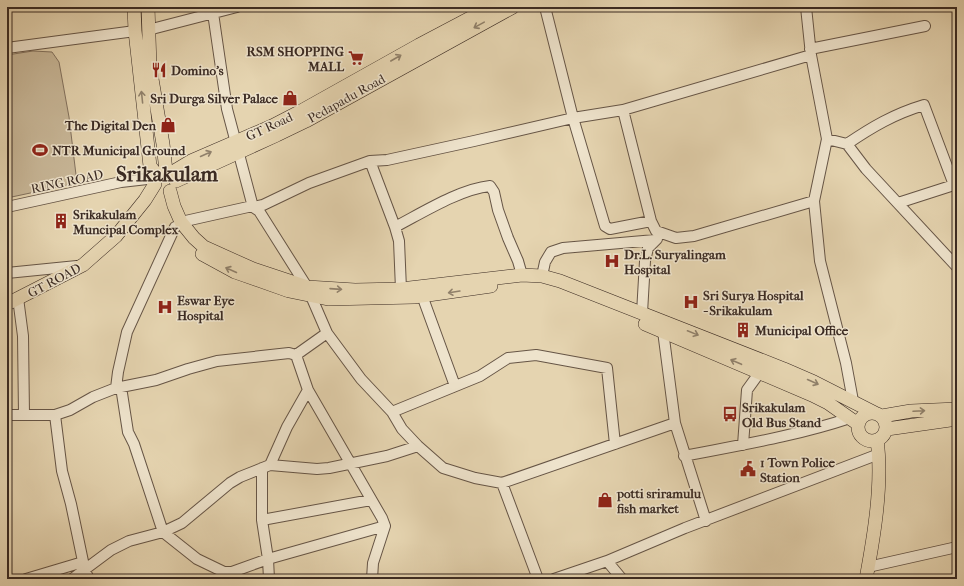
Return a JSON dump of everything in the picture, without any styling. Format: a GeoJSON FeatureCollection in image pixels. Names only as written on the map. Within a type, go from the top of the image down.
{"type":"FeatureCollection","features":[{"type":"Feature","properties":{"kind":"main road"},"geometry":{"type":"LineString","coordinates":[[134,7],[142,30],[150,166],[164,182],[167,207],[178,224],[186,242],[224,267],[289,291],[309,292],[402,288],[420,291],[522,275],[542,276],[560,281],[814,382],[878,414],[886,422],[886,429],[883,436],[877,440],[870,441],[863,437],[854,421],[828,404],[760,372],[663,331],[549,286],[516,283],[420,291],[343,300],[309,292]]}},
{"type":"Feature","properties":{"kind":"main road"},"geometry":{"type":"LineString","coordinates":[[142,30],[148,7]]}},
{"type":"Feature","properties":{"kind":"main road","name":"GT Road"},"geometry":{"type":"LineString","coordinates":[[238,147],[272,126],[491,7]]}},
{"type":"Feature","properties":{"kind":"main road","name":"Pedapadu Road"},"geometry":{"type":"LineString","coordinates":[[164,182],[238,147],[306,121],[513,7]]}},
{"type":"Feature","properties":{"kind":"main road","name":"GT ROAD"},"geometry":{"type":"LineString","coordinates":[[13,301],[83,266],[116,236],[145,200],[164,182]]}},
{"type":"Feature","properties":{"kind":"main road"},"geometry":{"type":"LineString","coordinates":[[854,421],[864,415],[957,409]]}},
{"type":"Feature","properties":{"kind":"main road"},"geometry":{"type":"LineString","coordinates":[[886,429],[911,424],[957,419]]}},
{"type":"Feature","properties":{"kind":"main road"},"geometry":{"type":"LineString","coordinates":[[867,573],[878,490],[879,454],[877,440]]}},
{"type":"Feature","properties":{"kind":"street"},"geometry":{"type":"LineString","coordinates":[[7,48],[142,30],[212,10],[237,7]]}},
{"type":"Feature","properties":{"kind":"street"},"geometry":{"type":"LineString","coordinates":[[545,7],[573,118],[605,226],[610,229],[651,221]]}},
{"type":"Feature","properties":{"kind":"street"},"geometry":{"type":"LineString","coordinates":[[806,7],[811,52],[827,139],[814,201],[820,262],[846,363],[852,401]]}},
{"type":"Feature","properties":{"kind":"street"},"geometry":{"type":"LineString","coordinates":[[212,10],[227,109],[253,207],[259,211],[309,292],[327,334],[361,379],[392,412],[402,429],[418,446],[443,468],[475,478],[502,483],[675,423]]}},
{"type":"Feature","properties":{"kind":"street"},"geometry":{"type":"LineString","coordinates":[[385,526],[268,558],[224,576],[197,558],[164,532],[134,444],[128,432],[118,388],[118,372],[127,332],[178,224],[262,205],[309,184],[370,161],[387,160],[573,118],[623,110],[811,52],[925,26]]}},
{"type":"Feature","properties":{"kind":"street"},"geometry":{"type":"LineString","coordinates":[[847,144],[889,118],[904,111],[924,105],[956,184],[898,203]]}},
{"type":"Feature","properties":{"kind":"street"},"geometry":{"type":"LineString","coordinates":[[623,110],[651,221],[656,230],[676,238],[694,236],[814,201]]}},
{"type":"Feature","properties":{"kind":"street"},"geometry":{"type":"LineString","coordinates":[[827,139],[847,144],[866,169],[957,267]]}},
{"type":"Feature","properties":{"kind":"street"},"geometry":{"type":"LineString","coordinates":[[370,161],[399,241],[402,288]]}},
{"type":"Feature","properties":{"kind":"street","name":"RING ROAD"},"geometry":{"type":"LineString","coordinates":[[7,207],[121,182],[164,182]]}},
{"type":"Feature","properties":{"kind":"street"},"geometry":{"type":"LineString","coordinates":[[395,227],[454,197],[490,186],[494,192],[498,210],[522,275]]}},
{"type":"Feature","properties":{"kind":"street"},"geometry":{"type":"LineString","coordinates":[[542,276],[545,262],[551,252],[563,248],[655,240],[667,235]]}},
{"type":"Feature","properties":{"kind":"street"},"geometry":{"type":"LineString","coordinates":[[642,313],[645,261],[648,248],[655,240]]}},
{"type":"Feature","properties":{"kind":"street"},"geometry":{"type":"LineString","coordinates":[[7,272],[83,266]]}},
{"type":"Feature","properties":{"kind":"street"},"geometry":{"type":"LineString","coordinates":[[420,291],[455,386]]}},
{"type":"Feature","properties":{"kind":"street"},"geometry":{"type":"LineString","coordinates":[[13,301],[23,336],[24,416]]}},
{"type":"Feature","properties":{"kind":"street"},"geometry":{"type":"LineString","coordinates":[[663,331],[675,423],[684,456],[706,520]]}},
{"type":"Feature","properties":{"kind":"street"},"geometry":{"type":"LineString","coordinates":[[7,415],[55,415],[70,410],[93,397],[118,388],[156,380],[217,361],[289,353],[296,354],[327,334]]}},
{"type":"Feature","properties":{"kind":"street"},"geometry":{"type":"LineString","coordinates":[[296,354],[308,390],[382,518],[385,526],[373,563],[372,579]]}},
{"type":"Feature","properties":{"kind":"street"},"geometry":{"type":"LineString","coordinates":[[392,412],[480,376],[508,358],[536,355],[607,368],[615,444]]}},
{"type":"Feature","properties":{"kind":"street"},"geometry":{"type":"LineString","coordinates":[[743,445],[746,390],[760,372]]}},
{"type":"Feature","properties":{"kind":"street"},"geometry":{"type":"LineString","coordinates":[[269,579],[268,558],[262,520],[266,466],[308,390]]}},
{"type":"Feature","properties":{"kind":"street"},"geometry":{"type":"LineString","coordinates":[[55,415],[62,471],[86,571]]}},
{"type":"Feature","properties":{"kind":"street"},"geometry":{"type":"LineString","coordinates":[[684,456],[854,421]]}},
{"type":"Feature","properties":{"kind":"street"},"geometry":{"type":"LineString","coordinates":[[72,579],[86,571],[96,560],[111,550],[129,541],[164,532],[182,523],[230,483],[266,466],[317,469],[329,468],[387,456],[418,446]]}},
{"type":"Feature","properties":{"kind":"street"},"geometry":{"type":"LineString","coordinates":[[554,579],[607,561],[706,520],[879,454]]}},
{"type":"Feature","properties":{"kind":"street"},"geometry":{"type":"LineString","coordinates":[[502,483],[538,579]]}},
{"type":"Feature","properties":{"kind":"street"},"geometry":{"type":"LineString","coordinates":[[262,520],[371,500]]}},
{"type":"Feature","properties":{"kind":"street"},"geometry":{"type":"LineString","coordinates":[[867,573],[957,547]]}},
{"type":"Feature","properties":{"kind":"street"},"geometry":{"type":"LineString","coordinates":[[607,561],[622,579]]}},
{"type":"Feature","properties":{"kind":"street"},"geometry":{"type":"LineString","coordinates":[[26,579],[86,571]]}},
{"type":"Feature","properties":{"kind":"shaded area","name":"NTR Municipal Ground"},"geometry":{"type":"Polygon","coordinates":[[[33,51],[52,52],[59,62],[69,117],[77,183],[7,198],[7,55],[33,51]]]}},
{"type":"Feature","properties":{"kind":"place","name":"RSM SHOPPING MALL"},"geometry":{"type":"Point","coordinates":[356,58]}},
{"type":"Feature","properties":{"kind":"place","name":"Domino's"},"geometry":{"type":"Point","coordinates":[159,70]}},
{"type":"Feature","properties":{"kind":"place","name":"Sri Durga Silver Palace"},"geometry":{"type":"Point","coordinates":[290,98]}},
{"type":"Feature","properties":{"kind":"place","name":"The Digital Den"},"geometry":{"type":"Point","coordinates":[168,125]}},
{"type":"Feature","properties":{"kind":"place","name":"NTR Municipal Ground"},"geometry":{"type":"Point","coordinates":[40,150]}},
{"type":"Feature","properties":{"kind":"place","name":"Srikakulam Muncipal Complex"},"geometry":{"type":"Point","coordinates":[61,221]}},
{"type":"Feature","properties":{"kind":"place","name":"Dr.L. Suryalingam Hospital"},"geometry":{"type":"Point","coordinates":[612,261]}},
{"type":"Feature","properties":{"kind":"place","name":"Sri Surya Hospital - Srikakulam"},"geometry":{"type":"Point","coordinates":[691,302]}},
{"type":"Feature","properties":{"kind":"place","name":"Eswar Eye Hospital"},"geometry":{"type":"Point","coordinates":[165,307]}},
{"type":"Feature","properties":{"kind":"place","name":"Municipal Office"},"geometry":{"type":"Point","coordinates":[743,330]}},
{"type":"Feature","properties":{"kind":"place","name":"Srikakulam Old Bus Stand"},"geometry":{"type":"Point","coordinates":[730,414]}},
{"type":"Feature","properties":{"kind":"place","name":"1 Town Police Station"},"geometry":{"type":"Point","coordinates":[748,469]}},
{"type":"Feature","properties":{"kind":"place","name":"potti sriramulu fish market"},"geometry":{"type":"Point","coordinates":[605,500]}},
{"type":"Feature","properties":{"kind":"district","name":"Srikakulam"},"geometry":{"type":"Point","coordinates":[167,174]}}]}
